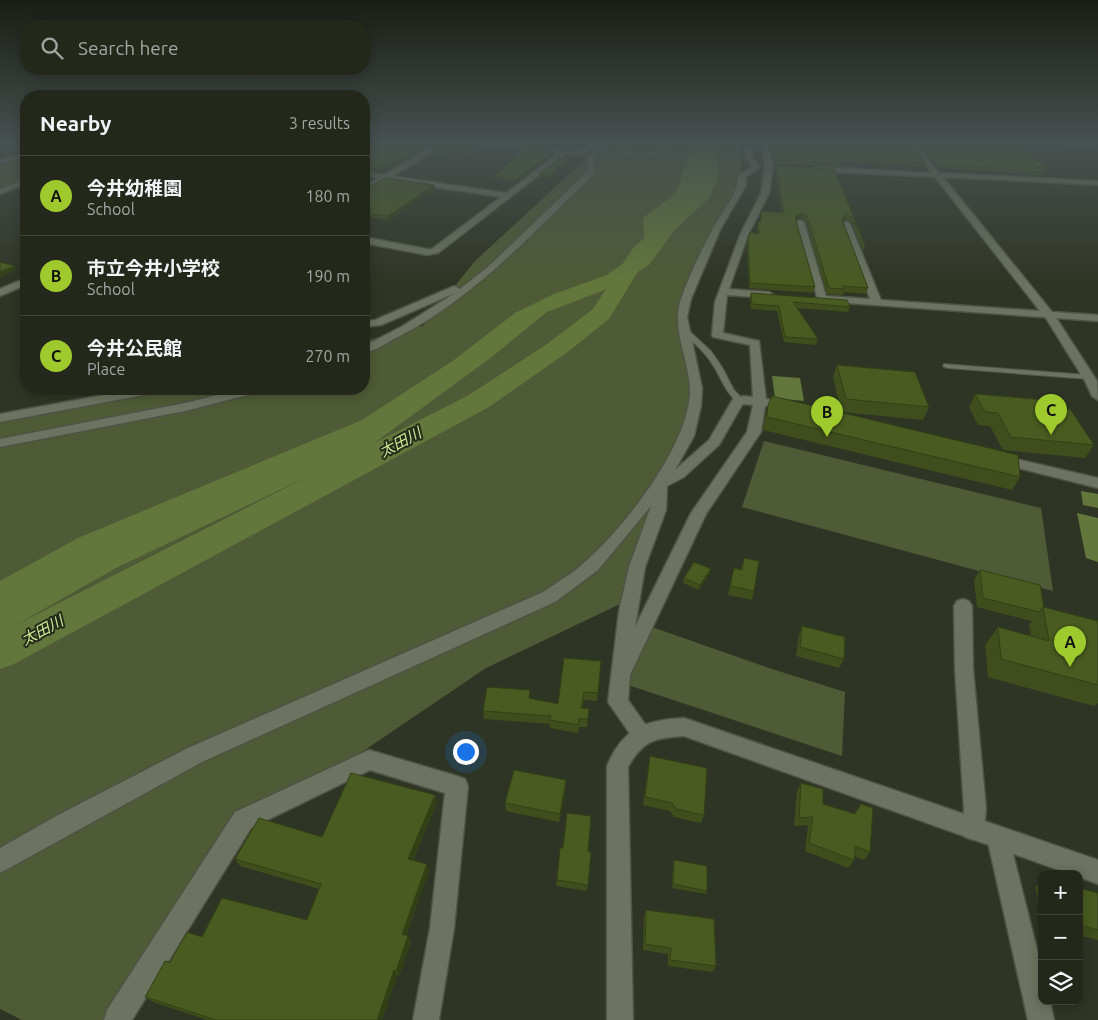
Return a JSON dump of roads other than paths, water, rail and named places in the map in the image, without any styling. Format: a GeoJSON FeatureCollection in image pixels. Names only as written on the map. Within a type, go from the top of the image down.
{"type":"FeatureCollection","features":[{"type":"Feature","properties":{"kind":"street"},"geometry":{"type":"LineString","coordinates":[[460,189],[508,196]]}},
{"type":"Feature","properties":{"kind":"street"},"geometry":{"type":"LineString","coordinates":[[370,241],[427,252],[435,251],[518,189]]}},
{"type":"Feature","properties":{"kind":"street"},"geometry":{"type":"LineString","coordinates":[[370,347],[405,329],[448,303],[492,268],[575,189]]}},
{"type":"Feature","properties":{"kind":"street"},"geometry":{"type":"LineString","coordinates":[[0,862],[66,823],[195,756],[549,597],[592,566],[660,484],[687,436],[695,406],[696,388],[682,317],[692,282],[716,230],[740,189]]}},
{"type":"Feature","properties":{"kind":"street"},"geometry":{"type":"LineString","coordinates":[[620,677],[699,513],[754,432],[760,401],[756,343],[717,335],[720,302],[744,235],[766,189]]}},
{"type":"Feature","properties":{"kind":"street"},"geometry":{"type":"LineString","coordinates":[[947,189],[1049,315],[1098,396]]}},
{"type":"Feature","properties":{"kind":"street"},"geometry":{"type":"LineString","coordinates":[[800,222],[817,298],[1098,318]]}},
{"type":"Feature","properties":{"kind":"street"},"geometry":{"type":"LineString","coordinates":[[846,224],[877,303]]}},
{"type":"Feature","properties":{"kind":"street"},"geometry":{"type":"LineString","coordinates":[[370,324],[377,323],[474,281]]}},
{"type":"Feature","properties":{"kind":"street"},"geometry":{"type":"LineString","coordinates":[[0,293],[20,284]]}},
{"type":"Feature","properties":{"kind":"street"},"geometry":{"type":"LineString","coordinates":[[724,292],[783,296]]}},
{"type":"Feature","properties":{"kind":"street"},"geometry":{"type":"LineString","coordinates":[[4,415],[119,395]]}},
{"type":"Feature","properties":{"kind":"street"},"geometry":{"type":"LineString","coordinates":[[193,405],[194,402],[215,395]]}},
{"type":"Feature","properties":{"kind":"street"},"geometry":{"type":"LineString","coordinates":[[0,443],[193,405],[232,395]]}},
{"type":"Feature","properties":{"kind":"street"},"geometry":{"type":"LineString","coordinates":[[660,484],[679,474],[714,442],[737,402],[760,401],[779,406]]}},
{"type":"Feature","properties":{"kind":"street"},"geometry":{"type":"LineString","coordinates":[[982,455],[1098,483]]}},
{"type":"Feature","properties":{"kind":"street"},"geometry":{"type":"LineString","coordinates":[[642,734],[618,702],[628,611],[637,567],[658,510],[660,484]]}},
{"type":"Feature","properties":{"kind":"street"},"geometry":{"type":"LineString","coordinates":[[963,606],[964,669],[975,809],[973,829]]}},
{"type":"Feature","properties":{"kind":"street"},"geometry":{"type":"LineString","coordinates":[[620,1020],[617,766],[627,748],[642,734],[660,728],[684,727],[1098,872]]}},
{"type":"Feature","properties":{"kind":"street"},"geometry":{"type":"LineString","coordinates":[[117,1020],[243,820],[369,760],[458,786],[442,928],[426,1020]]}},
{"type":"Feature","properties":{"kind":"street"},"geometry":{"type":"LineString","coordinates":[[998,838],[1041,1020]]}},
{"type":"Feature","properties":{"kind":"lane"},"geometry":{"type":"LineString","coordinates":[[684,331],[700,343],[716,363],[728,390],[741,401]]}},
{"type":"Feature","properties":{"kind":"lane"},"geometry":{"type":"LineString","coordinates":[[947,366],[1088,377]]}},
{"type":"Feature","properties":{"kind":"waterway","name":"太田川"},"geometry":{"type":"LineString","coordinates":[[0,652],[479,401],[556,349],[601,314],[640,252],[702,195],[705,189]]}},
{"type":"Feature","properties":{"kind":"place","name":"今井公民館"},"geometry":{"type":"Point","coordinates":[1051,435]}},
{"type":"Feature","properties":{"kind":"place","name":"市立今井小学校"},"geometry":{"type":"Point","coordinates":[827,437]}},
{"type":"Feature","properties":{"kind":"place","name":"今井幼稚園"},"geometry":{"type":"Point","coordinates":[1070,667]}}]}
